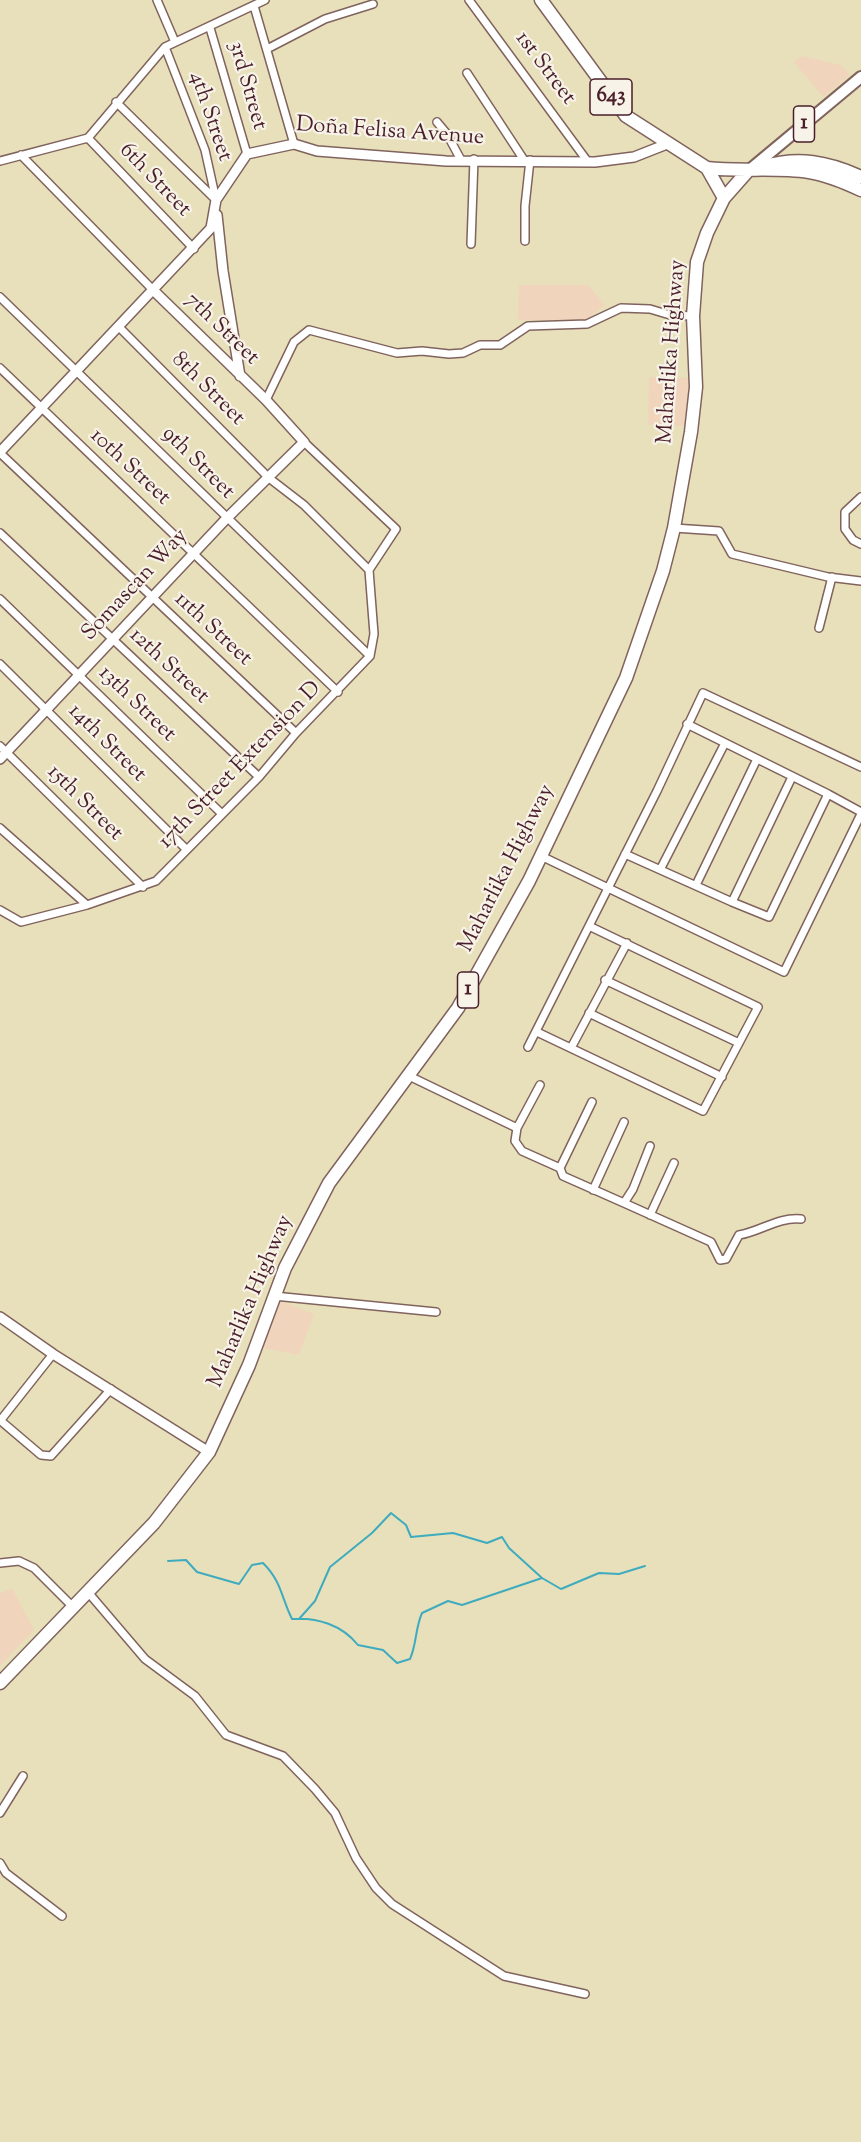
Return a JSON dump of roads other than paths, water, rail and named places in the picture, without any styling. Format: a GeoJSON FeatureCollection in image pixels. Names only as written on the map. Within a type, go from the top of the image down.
{"type":"FeatureCollection","features":[{"type":"Feature","properties":{"kind":"highway","name":"643"},"geometry":{"type":"LineString","coordinates":[[541,0],[626,116],[707,168],[747,172]]}},
{"type":"Feature","properties":{"kind":"highway"},"geometry":{"type":"LineString","coordinates":[[747,172],[784,161],[807,161],[839,167],[861,177]]}},
{"type":"Feature","properties":{"kind":"highway","name":"643"},"geometry":{"type":"LineString","coordinates":[[707,168],[724,198]]}},
{"type":"Feature","properties":{"kind":"highway"},"geometry":{"type":"LineString","coordinates":[[747,172],[807,172],[835,178],[861,190]]}},
{"type":"Feature","properties":{"kind":"highway","name":"Maharlika Highway"},"geometry":{"type":"LineString","coordinates":[[0,1683],[154,1523],[208,1452],[249,1365],[285,1268],[329,1183],[458,1008],[541,856],[626,678],[663,571],[687,464],[696,387],[693,316],[697,262],[707,233],[724,198],[747,172]]}},
{"type":"Feature","properties":{"kind":"main road","name":"1"},"geometry":{"type":"LineString","coordinates":[[747,172],[861,77]]}},
{"type":"Feature","properties":{"kind":"street"},"geometry":{"type":"LineString","coordinates":[[158,0],[176,42]]}},
{"type":"Feature","properties":{"kind":"street"},"geometry":{"type":"LineString","coordinates":[[0,161],[88,138],[116,102],[165,47],[210,28],[265,0]]}},
{"type":"Feature","properties":{"kind":"street","name":"1st Street"},"geometry":{"type":"LineString","coordinates":[[469,0],[588,162]]}},
{"type":"Feature","properties":{"kind":"street"},"geometry":{"type":"LineString","coordinates":[[267,49],[325,19],[373,4]]}},
{"type":"Feature","properties":{"kind":"street"},"geometry":{"type":"LineString","coordinates":[[254,6],[294,144]]}},
{"type":"Feature","properties":{"kind":"street","name":"3rd Street"},"geometry":{"type":"LineString","coordinates":[[210,28],[247,154]]}},
{"type":"Feature","properties":{"kind":"street","name":"4th Street"},"geometry":{"type":"LineString","coordinates":[[165,47],[205,150],[216,200]]}},
{"type":"Feature","properties":{"kind":"street"},"geometry":{"type":"LineString","coordinates":[[467,73],[527,160],[525,241]]}},
{"type":"Feature","properties":{"kind":"street"},"geometry":{"type":"LineString","coordinates":[[116,102],[216,200],[223,271],[240,376]]}},
{"type":"Feature","properties":{"kind":"street"},"geometry":{"type":"LineString","coordinates":[[437,122],[447,134],[461,160]]}},
{"type":"Feature","properties":{"kind":"street","name":"6th Street"},"geometry":{"type":"LineString","coordinates":[[88,138],[194,249]]}},
{"type":"Feature","properties":{"kind":"street","name":"Doña Felisa Avenue"},"geometry":{"type":"LineString","coordinates":[[247,154],[294,144],[317,151],[461,160],[588,162],[624,159],[667,144]]}},
{"type":"Feature","properties":{"kind":"street"},"geometry":{"type":"LineString","coordinates":[[0,452],[120,328],[212,228],[216,200],[247,154]]}},
{"type":"Feature","properties":{"kind":"street","name":"7th Street"},"geometry":{"type":"LineString","coordinates":[[21,155],[153,290],[266,400],[304,442],[396,529],[369,570]]}},
{"type":"Feature","properties":{"kind":"street"},"geometry":{"type":"LineString","coordinates":[[471,244],[474,159]]}},
{"type":"Feature","properties":{"kind":"street","name":"9th Street"},"geometry":{"type":"LineString","coordinates":[[0,297],[226,519],[253,540],[370,656]]}},
{"type":"Feature","properties":{"kind":"street"},"geometry":{"type":"LineString","coordinates":[[266,400],[294,342],[309,330],[397,353],[422,351],[449,354],[463,353],[480,345],[500,345],[528,326],[587,324],[621,308],[650,309],[670,315],[693,316]]}},
{"type":"Feature","properties":{"kind":"street","name":"8th Street"},"geometry":{"type":"LineString","coordinates":[[120,328],[269,478],[304,505],[369,570]]}},
{"type":"Feature","properties":{"kind":"street","name":"10th Street"},"geometry":{"type":"LineString","coordinates":[[0,368],[40,409],[338,692]]}},
{"type":"Feature","properties":{"kind":"street","name":"Somascan Way"},"geometry":{"type":"LineString","coordinates":[[2,753],[226,519],[304,442]]}},
{"type":"Feature","properties":{"kind":"street","name":"11th Street"},"geometry":{"type":"LineString","coordinates":[[0,452],[296,733]]}},
{"type":"Feature","properties":{"kind":"street"},"geometry":{"type":"LineString","coordinates":[[861,497],[845,512],[845,529],[853,540],[861,544]]}},
{"type":"Feature","properties":{"kind":"street"},"geometry":{"type":"LineString","coordinates":[[674,528],[719,531],[732,554],[832,577],[861,581]]}},
{"type":"Feature","properties":{"kind":"street","name":"12th Street"},"geometry":{"type":"LineString","coordinates":[[0,533],[259,777]]}},
{"type":"Feature","properties":{"kind":"street"},"geometry":{"type":"LineString","coordinates":[[369,570],[374,634],[370,656]]}},
{"type":"Feature","properties":{"kind":"street"},"geometry":{"type":"LineString","coordinates":[[819,628],[832,577]]}},
{"type":"Feature","properties":{"kind":"street","name":"13th Street"},"geometry":{"type":"LineString","coordinates":[[0,599],[221,813]]}},
{"type":"Feature","properties":{"kind":"street","name":"17th Street Extension D"},"geometry":{"type":"LineString","coordinates":[[1,912],[21,922],[87,905],[156,881],[259,777],[296,733],[338,692],[370,656]]}},
{"type":"Feature","properties":{"kind":"street","name":"14th Street"},"geometry":{"type":"LineString","coordinates":[[0,664],[186,849]]}},
{"type":"Feature","properties":{"kind":"street"},"geometry":{"type":"LineString","coordinates":[[528,1047],[607,887],[626,854],[703,693],[861,767]]}},
{"type":"Feature","properties":{"kind":"street"},"geometry":{"type":"LineString","coordinates":[[541,856],[784,972],[861,813],[828,794],[687,724]]}},
{"type":"Feature","properties":{"kind":"street"},"geometry":{"type":"LineString","coordinates":[[661,868],[725,742]]}},
{"type":"Feature","properties":{"kind":"street","name":"15th Street"},"geometry":{"type":"LineString","coordinates":[[2,753],[142,887]]}},
{"type":"Feature","properties":{"kind":"street"},"geometry":{"type":"LineString","coordinates":[[696,885],[757,759]]}},
{"type":"Feature","properties":{"kind":"street"},"geometry":{"type":"LineString","coordinates":[[732,902],[792,777]]}},
{"type":"Feature","properties":{"kind":"street"},"geometry":{"type":"LineString","coordinates":[[626,854],[769,917],[828,794]]}},
{"type":"Feature","properties":{"kind":"street"},"geometry":{"type":"LineString","coordinates":[[0,828],[87,905]]}},
{"type":"Feature","properties":{"kind":"street"},"geometry":{"type":"LineString","coordinates":[[537,1032],[703,1111],[758,1007],[589,926]]}},
{"type":"Feature","properties":{"kind":"street"},"geometry":{"type":"LineString","coordinates":[[571,1048],[605,980],[627,943]]}},
{"type":"Feature","properties":{"kind":"street"},"geometry":{"type":"LineString","coordinates":[[605,980],[739,1043]]}},
{"type":"Feature","properties":{"kind":"street"},"geometry":{"type":"LineString","coordinates":[[589,1012],[722,1077]]}},
{"type":"Feature","properties":{"kind":"street"},"geometry":{"type":"LineString","coordinates":[[407,1075],[517,1128]]}},
{"type":"Feature","properties":{"kind":"street"},"geometry":{"type":"LineString","coordinates":[[540,1086],[517,1128],[515,1141],[522,1151],[560,1168],[563,1176],[711,1242],[720,1260],[726,1258],[739,1235],[756,1232],[785,1217],[801,1219]]}},
{"type":"Feature","properties":{"kind":"street"},"geometry":{"type":"LineString","coordinates":[[560,1168],[592,1102]]}},
{"type":"Feature","properties":{"kind":"street"},"geometry":{"type":"LineString","coordinates":[[593,1190],[624,1122]]}},
{"type":"Feature","properties":{"kind":"street"},"geometry":{"type":"LineString","coordinates":[[624,1203],[633,1189],[650,1146]]}},
{"type":"Feature","properties":{"kind":"street"},"geometry":{"type":"LineString","coordinates":[[650,1215],[674,1163]]}},
{"type":"Feature","properties":{"kind":"street"},"geometry":{"type":"LineString","coordinates":[[274,1296],[436,1312]]}},
{"type":"Feature","properties":{"kind":"street"},"geometry":{"type":"LineString","coordinates":[[2,1321],[208,1452]]}},
{"type":"Feature","properties":{"kind":"street"},"geometry":{"type":"LineString","coordinates":[[52,1354],[1,1421],[41,1455],[51,1456],[111,1389]]}},
{"type":"Feature","properties":{"kind":"street"},"geometry":{"type":"LineString","coordinates":[[0,1563],[19,1561],[34,1568],[72,1606]]}},
{"type":"Feature","properties":{"kind":"street"},"geometry":{"type":"LineString","coordinates":[[87,1591],[145,1659],[195,1696],[226,1735],[283,1756],[335,1813],[356,1858],[376,1888],[392,1904],[504,1976],[585,1994]]}},
{"type":"Feature","properties":{"kind":"street"},"geometry":{"type":"LineString","coordinates":[[0,1813],[23,1776]]}},
{"type":"Feature","properties":{"kind":"street"},"geometry":{"type":"LineString","coordinates":[[0,1863],[6,1873],[62,1916]]}},
{"type":"Feature","properties":{"kind":"waterway"},"geometry":{"type":"LineString","coordinates":[[299,1619],[315,1601],[330,1567],[372,1533],[391,1513],[406,1525],[411,1537],[453,1533],[487,1543],[502,1537],[509,1548],[542,1578]]}},
{"type":"Feature","properties":{"kind":"waterway"},"geometry":{"type":"LineString","coordinates":[[168,1561],[186,1560],[197,1572],[239,1584],[252,1565],[263,1563],[278,1583],[292,1619],[311,1619],[337,1627],[358,1645],[383,1650],[397,1663],[410,1659],[422,1613],[448,1601],[462,1605],[542,1578],[561,1589],[599,1573],[619,1574],[645,1566]]}}]}
